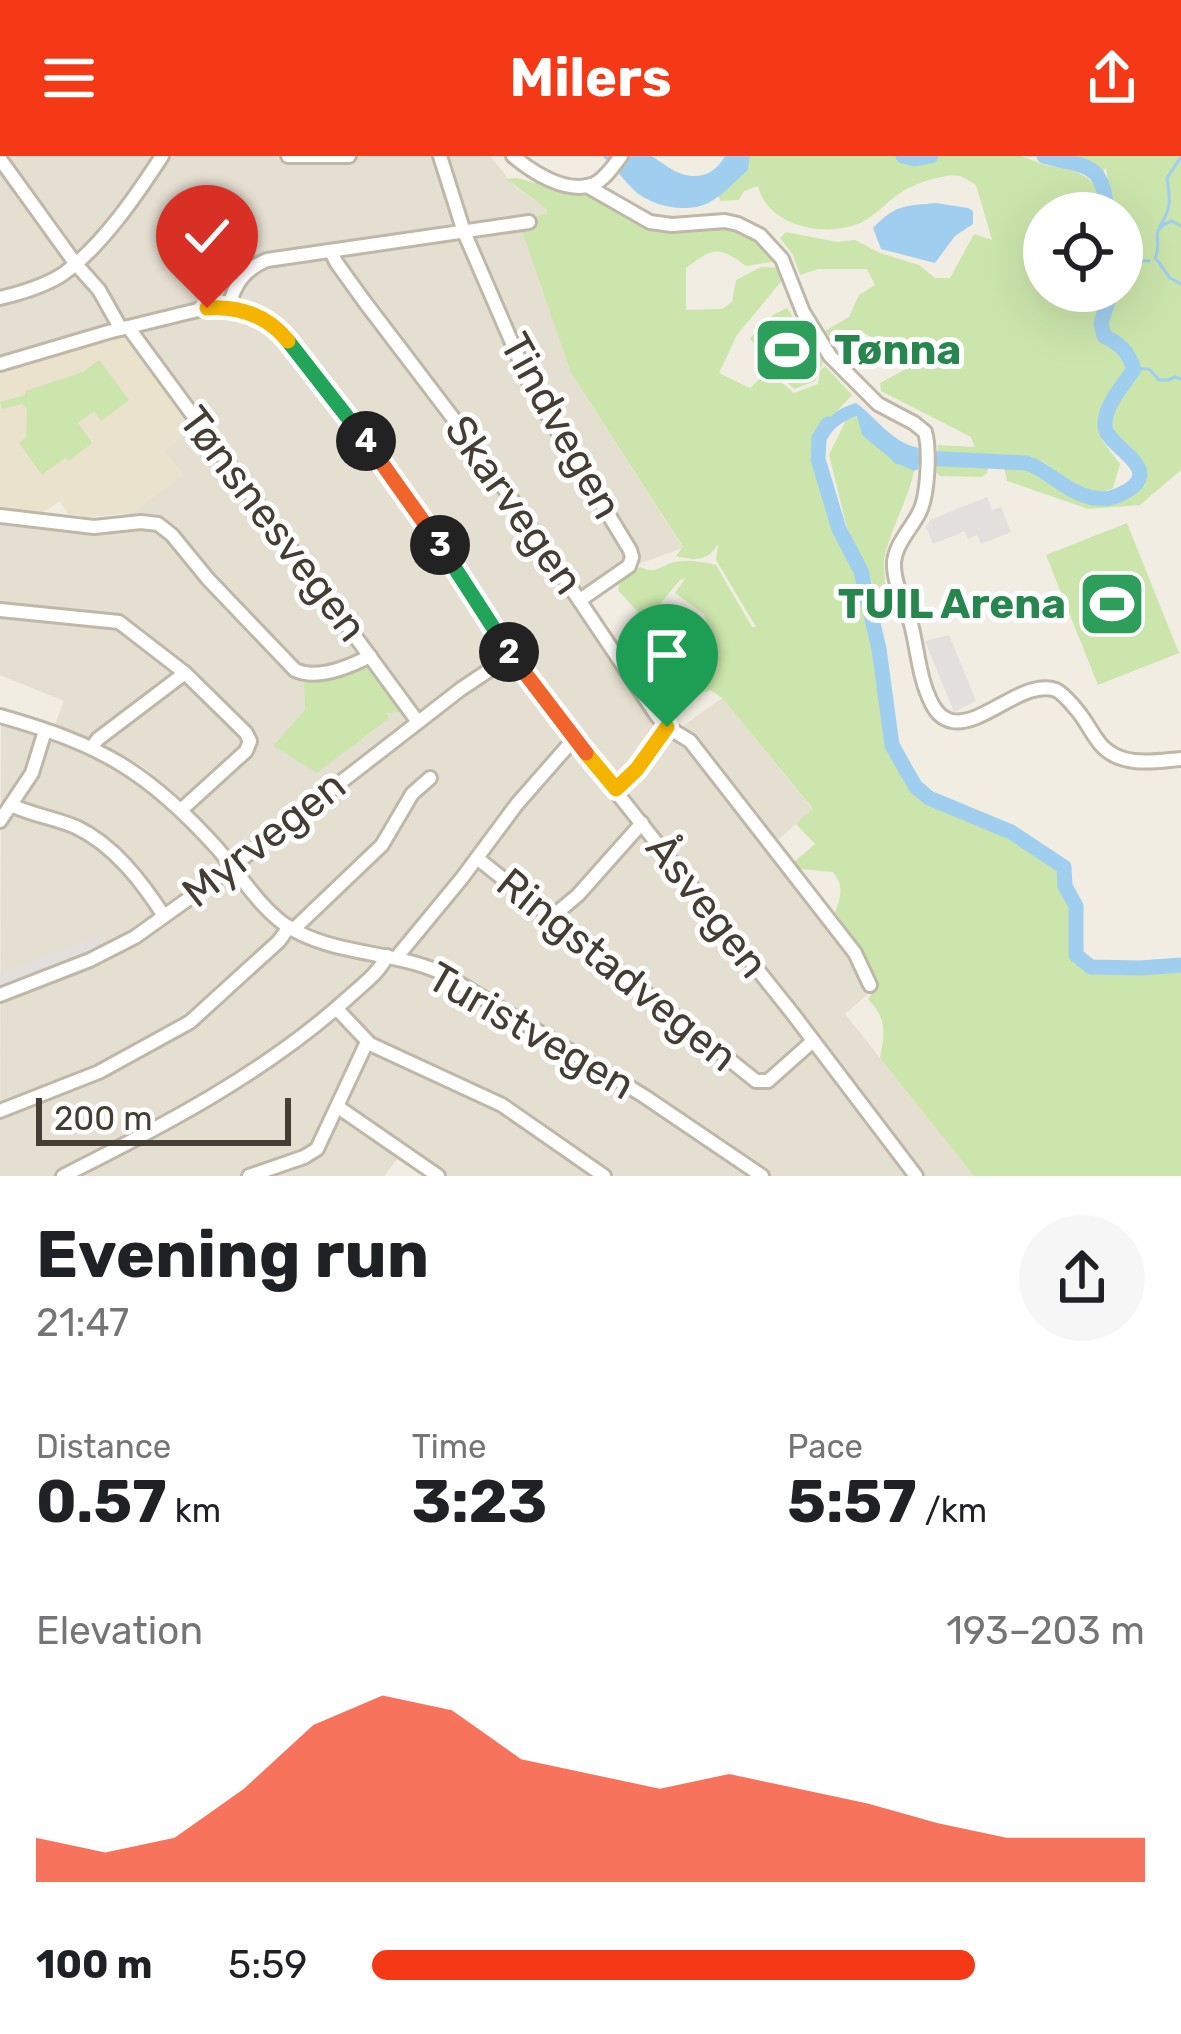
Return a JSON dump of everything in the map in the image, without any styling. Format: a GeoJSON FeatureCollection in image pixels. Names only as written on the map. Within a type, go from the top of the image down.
{"type":"FeatureCollection","features":[{"type":"Feature","properties":{"kind":"street"},"geometry":{"type":"LineString","coordinates":[[0,298],[54,279],[75,263],[111,227],[162,156]]}},
{"type":"Feature","properties":{"kind":"street"},"geometry":{"type":"LineString","coordinates":[[288,156],[349,156]]}},
{"type":"Feature","properties":{"kind":"street"},"geometry":{"type":"LineString","coordinates":[[440,156],[464,232]]}},
{"type":"Feature","properties":{"kind":"street"},"geometry":{"type":"LineString","coordinates":[[513,156],[545,177],[587,186],[599,181],[617,161]]}},
{"type":"Feature","properties":{"kind":"street","name":"Tønsnesvegen"},"geometry":{"type":"LineString","coordinates":[[0,159],[418,722]]}},
{"type":"Feature","properties":{"kind":"street"},"geometry":{"type":"LineString","coordinates":[[587,186],[650,222],[725,221],[760,235],[782,259],[803,312],[830,356],[878,404],[923,429],[928,444],[923,505],[896,551],[895,573],[919,668],[939,714],[947,720],[964,721],[1032,691],[1054,689],[1062,692],[1100,743],[1119,758],[1181,760]]}},
{"type":"Feature","properties":{"kind":"street"},"geometry":{"type":"LineString","coordinates":[[0,364],[124,328],[229,307],[241,278],[256,264],[296,254],[530,222]]}},
{"type":"Feature","properties":{"kind":"street","name":"Tindvegen"},"geometry":{"type":"LineString","coordinates":[[464,232],[532,389],[632,557],[629,566],[580,600]]}},
{"type":"Feature","properties":{"kind":"street","name":"Skarvegen"},"geometry":{"type":"LineString","coordinates":[[331,251],[475,445],[657,716],[691,741],[857,956],[870,985]]}},
{"type":"Feature","properties":{"kind":"street","name":"Åsvegen"},"geometry":{"type":"LineString","coordinates":[[229,307],[255,315],[282,334],[389,472],[512,656],[574,739],[916,1176]]}},
{"type":"Feature","properties":{"kind":"street"},"geometry":{"type":"LineString","coordinates":[[0,516],[94,526],[158,524],[295,670],[315,674],[370,656]]}},
{"type":"Feature","properties":{"kind":"street"},"geometry":{"type":"LineString","coordinates":[[0,610],[118,622],[185,673],[246,733],[250,741],[240,757],[181,810]]}},
{"type":"Feature","properties":{"kind":"street","name":"Myrvegen"},"geometry":{"type":"LineString","coordinates":[[0,995],[115,948],[164,916],[461,688],[512,656]]}},
{"type":"Feature","properties":{"kind":"street"},"geometry":{"type":"LineString","coordinates":[[92,747],[185,673]]}},
{"type":"Feature","properties":{"kind":"street","name":"Turistvegen"},"geometry":{"type":"LineString","coordinates":[[0,716],[92,747],[131,768],[181,810],[264,905],[291,928],[344,948],[434,969],[710,1138],[762,1176]]}},
{"type":"Feature","properties":{"kind":"street"},"geometry":{"type":"LineString","coordinates":[[616,789],[667,727]]}},
{"type":"Feature","properties":{"kind":"street"},"geometry":{"type":"LineString","coordinates":[[0,821],[32,773],[46,731]]}},
{"type":"Feature","properties":{"kind":"street"},"geometry":{"type":"LineString","coordinates":[[63,1176],[176,1119],[337,1009],[392,957],[574,739]]}},
{"type":"Feature","properties":{"kind":"street"},"geometry":{"type":"LineString","coordinates":[[0,1111],[99,1072],[190,1022],[382,845],[412,794],[430,778]]}},
{"type":"Feature","properties":{"kind":"street"},"geometry":{"type":"LineString","coordinates":[[11,805],[75,827],[92,838],[130,869],[164,916]]}},
{"type":"Feature","properties":{"kind":"street"},"geometry":{"type":"LineString","coordinates":[[553,916],[642,823]]}},
{"type":"Feature","properties":{"kind":"street","name":"Ringstadvegen"},"geometry":{"type":"LineString","coordinates":[[477,858],[758,1082],[768,1081],[813,1041]]}},
{"type":"Feature","properties":{"kind":"street"},"geometry":{"type":"LineString","coordinates":[[337,1009],[367,1042],[502,1105],[604,1176]]}},
{"type":"Feature","properties":{"kind":"street"},"geometry":{"type":"LineString","coordinates":[[249,1176],[314,1152],[367,1042]]}},
{"type":"Feature","properties":{"kind":"street"},"geometry":{"type":"LineString","coordinates":[[338,1107],[438,1176]]}},
{"type":"Feature","properties":{"kind":"shaded area"},"geometry":{"type":"Polygon","coordinates":[[[0,156],[490,156],[515,187],[547,208],[548,214],[519,218],[571,373],[683,548],[636,565],[581,609],[666,738],[722,698],[813,810],[769,847],[848,949],[869,993],[845,1014],[974,1176],[771,1176],[455,973],[398,951],[335,938],[282,916],[184,800],[141,765],[54,727],[64,701],[0,675],[0,522],[105,531],[183,475],[164,451],[203,421],[127,318],[0,356],[0,156]]]}},
{"type":"Feature","properties":{"kind":"shaded area"},"geometry":{"type":"Polygon","coordinates":[[[123,337],[199,424],[165,451],[184,474],[133,513],[68,514],[60,501],[31,520],[0,517],[0,372],[123,337]]]}},
{"type":"Feature","properties":{"kind":"shaded area"},"geometry":{"type":"Polygon","coordinates":[[[987,497],[992,510],[1001,507],[1011,532],[981,544],[977,535],[968,539],[965,531],[933,544],[926,527],[930,520],[987,497]]]}},
{"type":"Feature","properties":{"kind":"shaded area"},"geometry":{"type":"Polygon","coordinates":[[[949,635],[976,701],[954,712],[925,641],[949,635]]]}},
{"type":"Feature","properties":{"kind":"shaded area"},"geometry":{"type":"Polygon","coordinates":[[[1,724],[87,754],[134,780],[177,816],[279,933],[346,956],[422,973],[461,990],[624,1087],[752,1172],[750,1176],[424,1176],[398,1158],[384,1176],[0,1176],[1,724]]]}},
{"type":"Feature","properties":{"kind":"shaded area"},"geometry":{"type":"Polygon","coordinates":[[[97,935],[105,948],[0,991],[0,974],[97,935]]]}},
{"type":"Feature","properties":{"kind":"green space"},"geometry":{"type":"Polygon","coordinates":[[[750,156],[1020,156],[1068,169],[1086,177],[1098,192],[1023,192],[1023,312],[1143,312],[1143,192],[1110,192],[1106,168],[1100,175],[1087,165],[1049,156],[1181,156],[1181,470],[1140,505],[1088,509],[1007,481],[1004,465],[1037,474],[1075,499],[1117,501],[1145,485],[1143,462],[1118,437],[1102,440],[1120,464],[1113,488],[1103,491],[1085,490],[1046,464],[1019,456],[990,456],[982,477],[940,476],[936,472],[938,445],[975,447],[971,437],[881,391],[880,383],[908,368],[915,354],[892,365],[868,335],[831,338],[825,331],[849,317],[859,295],[875,285],[867,269],[818,269],[800,275],[780,238],[786,232],[837,242],[855,240],[919,265],[935,278],[950,278],[974,234],[992,240],[976,185],[960,176],[932,179],[905,190],[860,223],[815,229],[773,211],[758,186],[744,191],[739,200],[720,201],[718,194],[748,170],[750,156]]]}},
{"type":"Feature","properties":{"kind":"green space"},"geometry":{"type":"Polygon","coordinates":[[[506,179],[601,200],[638,221],[736,227],[756,237],[777,261],[746,266],[722,252],[703,256],[686,268],[686,310],[722,309],[732,302],[736,280],[761,267],[789,272],[737,335],[719,373],[750,388],[768,371],[794,393],[818,384],[825,366],[852,395],[814,436],[810,456],[867,614],[893,745],[917,788],[930,799],[1011,833],[1065,868],[1066,887],[1077,907],[1077,955],[1091,967],[1181,965],[1181,1176],[974,1176],[880,1058],[883,1026],[868,999],[874,991],[870,964],[835,912],[839,882],[833,872],[801,869],[794,862],[815,844],[796,824],[813,809],[722,698],[710,690],[690,698],[670,693],[672,667],[711,636],[704,614],[675,593],[686,577],[646,621],[618,590],[620,582],[640,567],[653,570],[682,561],[716,565],[756,627],[716,560],[718,544],[701,558],[676,556],[683,547],[571,373],[518,219],[547,214],[547,209],[506,179]]]}},
{"type":"Feature","properties":{"kind":"green space","name":"Tønna"},"geometry":{"type":"Polygon","coordinates":[[[787,308],[823,362],[815,381],[794,389],[768,365],[750,338],[787,308]]]}},
{"type":"Feature","properties":{"kind":"green space"},"geometry":{"type":"Polygon","coordinates":[[[99,360],[129,400],[101,421],[94,411],[78,423],[92,443],[42,475],[19,443],[26,437],[27,409],[22,404],[2,409],[0,402],[83,372],[99,360]]]}},
{"type":"Feature","properties":{"kind":"green space"},"geometry":{"type":"Polygon","coordinates":[[[858,416],[896,463],[914,471],[885,555],[881,602],[847,528],[829,455],[846,420],[858,416]]]}},
{"type":"Feature","properties":{"kind":"green space","name":"TUIL Arena"},"geometry":{"type":"Polygon","coordinates":[[[1127,523],[1179,653],[1098,685],[1046,555],[1127,523]]]}},
{"type":"Feature","properties":{"kind":"green space"},"geometry":{"type":"Polygon","coordinates":[[[369,661],[408,711],[386,713],[389,718],[317,773],[273,746],[305,710],[304,677],[369,661]]]}},
{"type":"Feature","properties":{"kind":"water"},"geometry":{"type":"Polygon","coordinates":[[[602,156],[651,156],[676,172],[700,176],[714,170],[725,156],[750,156],[748,170],[720,195],[701,206],[682,208],[643,197],[602,156]]]}},
{"type":"Feature","properties":{"kind":"water"},"geometry":{"type":"Polygon","coordinates":[[[936,203],[968,208],[973,211],[973,224],[955,236],[935,263],[881,249],[873,228],[888,214],[936,203]]]}},
{"type":"Feature","properties":{"kind":"water"},"geometry":{"type":"Polygon","coordinates":[[[856,403],[893,436],[919,448],[918,469],[896,463],[862,435],[857,416],[832,432],[818,459],[826,423],[856,403]]]}},
{"type":"Feature","properties":{"kind":"waterway"},"geometry":{"type":"LineString","coordinates":[[903,156],[931,156]]}},
{"type":"Feature","properties":{"kind":"waterway"},"geometry":{"type":"LineString","coordinates":[[1044,156],[1090,170],[1104,192]]}},
{"type":"Feature","properties":{"kind":"waterway"},"geometry":{"type":"LineString","coordinates":[[1160,226],[1169,203],[1167,178],[1181,157]]}},
{"type":"Feature","properties":{"kind":"waterway"},"geometry":{"type":"LineString","coordinates":[[1155,258],[1160,228],[1172,221],[1181,226]]}},
{"type":"Feature","properties":{"kind":"waterway"},"geometry":{"type":"LineString","coordinates":[[1157,260],[1181,284]]}},
{"type":"Feature","properties":{"kind":"waterway"},"geometry":{"type":"LineString","coordinates":[[1143,261],[1149,261]]}},
{"type":"Feature","properties":{"kind":"waterway"},"geometry":{"type":"LineString","coordinates":[[899,457],[1027,463],[1075,492],[1097,499],[1115,497],[1134,486],[1140,477],[1138,468],[1105,426],[1111,403],[1134,369],[1123,349],[1104,336],[1104,312]]}},
{"type":"Feature","properties":{"kind":"waterway"},"geometry":{"type":"LineString","coordinates":[[1134,369],[1149,369],[1159,380],[1181,379]]}},
{"type":"Feature","properties":{"kind":"waterway"},"geometry":{"type":"LineString","coordinates":[[828,424],[819,438],[818,459],[839,529],[861,571],[879,649],[892,745],[916,787],[929,798],[1011,832],[1064,867],[1065,886],[1076,906],[1076,955],[1091,967],[1181,965]]}},
{"type":"Feature","properties":{"kind":"place","name":"Tønna"},"geometry":{"type":"Point","coordinates":[787,350]}},
{"type":"Feature","properties":{"kind":"place","name":"TUIL Arena"},"geometry":{"type":"Point","coordinates":[1112,604]}},
{"type":"Feature","properties":{"kind":"route"},"geometry":{"type":"LineString","coordinates":[[207,308],[243,310],[282,334],[376,455],[512,656],[616,789],[667,727]]}}]}
